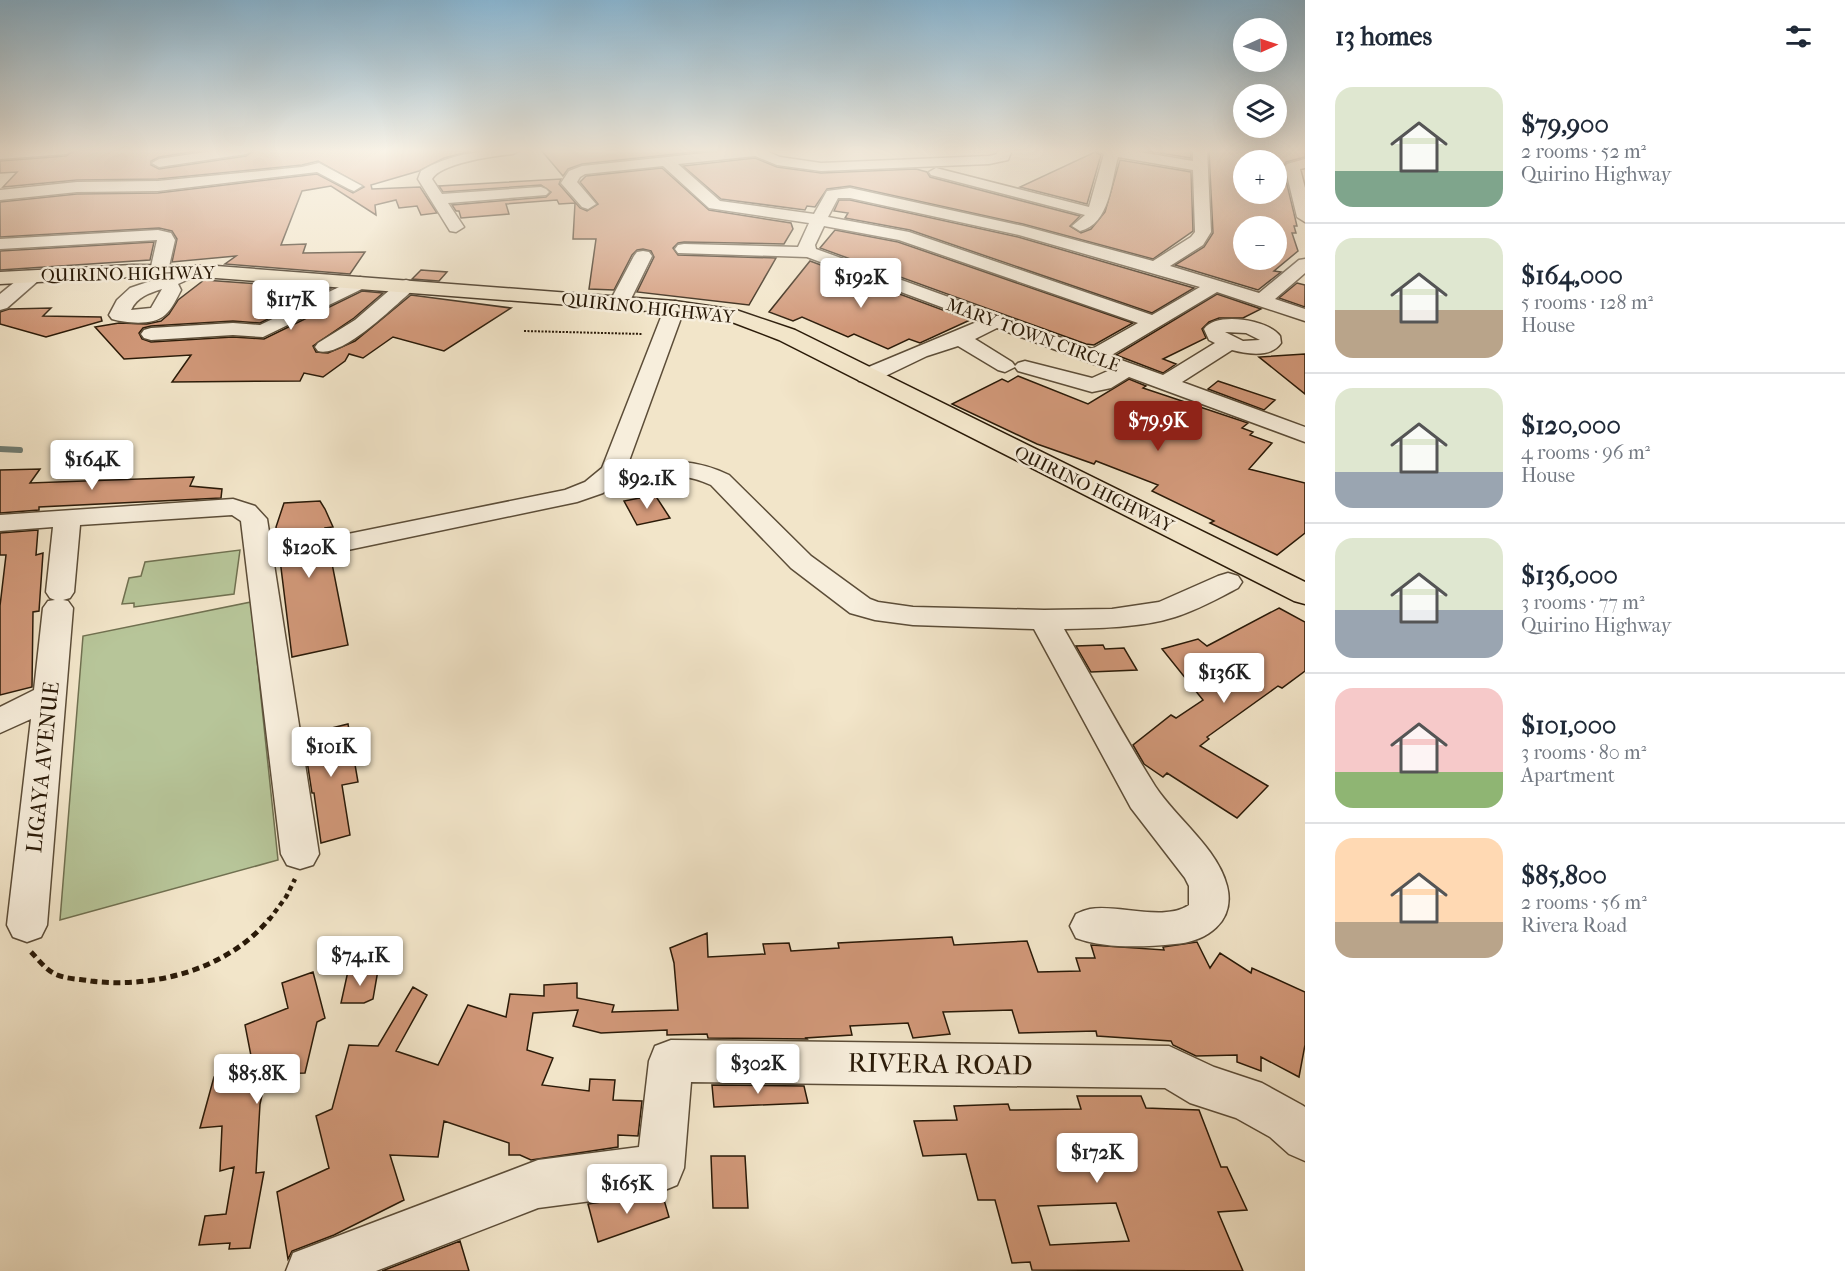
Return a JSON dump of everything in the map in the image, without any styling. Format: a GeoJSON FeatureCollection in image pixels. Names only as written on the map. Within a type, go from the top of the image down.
{"type":"FeatureCollection","features":[{"type":"Feature","properties":{"kind":"main road","name":"QUIRINO HIGHWAY"},"geometry":{"type":"LineString","coordinates":[[22,271],[164,277],[188,272],[406,286],[707,310],[754,321],[1305,594]]}},
{"type":"Feature","properties":{"kind":"street"},"geometry":{"type":"LineString","coordinates":[[445,209],[456,226]]}},
{"type":"Feature","properties":{"kind":"street"},"geometry":{"type":"LineString","coordinates":[[747,209],[889,232],[1155,322]]}},
{"type":"Feature","properties":{"kind":"street"},"geometry":{"type":"LineString","coordinates":[[809,252],[806,245],[824,209]]}},
{"type":"Feature","properties":{"kind":"street"},"geometry":{"type":"LineString","coordinates":[[933,209],[1155,268],[1298,313]]}},
{"type":"Feature","properties":{"kind":"street"},"geometry":{"type":"LineString","coordinates":[[1081,209],[1095,213]]}},
{"type":"Feature","properties":{"kind":"street"},"geometry":{"type":"LineString","coordinates":[[1056,241],[1090,219],[1096,209]]}},
{"type":"Feature","properties":{"kind":"street"},"geometry":{"type":"LineString","coordinates":[[1155,268],[1201,236],[1203,232],[1202,209]]}},
{"type":"Feature","properties":{"kind":"street"},"geometry":{"type":"LineString","coordinates":[[0,244],[165,237],[167,240],[164,277]]}},
{"type":"Feature","properties":{"kind":"street","name":"MARY TOWN CIRCLE"},"geometry":{"type":"LineString","coordinates":[[684,249],[809,252],[1305,435]]}},
{"type":"Feature","properties":{"kind":"street"},"geometry":{"type":"LineString","coordinates":[[619,303],[643,256]]}},
{"type":"Feature","properties":{"kind":"street"},"geometry":{"type":"LineString","coordinates":[[1262,300],[1296,280],[1305,264]]}},
{"type":"Feature","properties":{"kind":"street"},"geometry":{"type":"LineString","coordinates":[[0,304],[22,271]]}},
{"type":"Feature","properties":{"kind":"street"},"geometry":{"type":"LineString","coordinates":[[151,334],[233,329],[263,331],[360,283]]}},
{"type":"Feature","properties":{"kind":"street"},"geometry":{"type":"LineString","coordinates":[[325,347],[362,324],[406,286]]}},
{"type":"Feature","properties":{"kind":"street"},"geometry":{"type":"LineString","coordinates":[[1094,357],[1215,286]]}},
{"type":"Feature","properties":{"kind":"street"},"geometry":{"type":"LineString","coordinates":[[343,543],[585,492],[601,485],[615,468],[675,307]]}},
{"type":"Feature","properties":{"kind":"street"},"geometry":{"type":"LineString","coordinates":[[1166,383],[1228,344],[1246,348],[1262,348],[1271,343],[1270,336],[1257,329],[1298,313]]}},
{"type":"Feature","properties":{"kind":"street"},"geometry":{"type":"LineString","coordinates":[[873,379],[948,350],[960,338],[994,322]]}},
{"type":"Feature","properties":{"kind":"street"},"geometry":{"type":"LineString","coordinates":[[960,338],[1015,366],[1092,385],[1102,383],[1128,369]]}},
{"type":"Feature","properties":{"kind":"street"},"geometry":{"type":"LineString","coordinates":[[615,468],[690,470],[711,475],[720,480],[801,562],[847,597],[868,609],[913,616],[1044,620],[1112,618],[1163,610],[1197,599],[1228,582]]}},
{"type":"Feature","properties":{"kind":"street"},"geometry":{"type":"LineString","coordinates":[[0,523],[233,507],[246,511],[254,519],[300,854]]}},
{"type":"Feature","properties":{"kind":"street","name":"LIGAYA AVENUE"},"geometry":{"type":"LineString","coordinates":[[27,925],[68,519]]}},
{"type":"Feature","properties":{"kind":"street"},"geometry":{"type":"LineString","coordinates":[[1044,620],[1144,798],[1200,869],[1208,886],[1208,906],[1203,917],[1190,926],[1154,929],[1090,926]]}},
{"type":"Feature","properties":{"kind":"street"},"geometry":{"type":"LineString","coordinates":[[0,721],[49,696]]}},
{"type":"Feature","properties":{"kind":"street","name":"RIVERA ROAD"},"geometry":{"type":"LineString","coordinates":[[311,1271],[538,1184],[660,1168],[671,1061],[1169,1067],[1206,1087],[1246,1099],[1286,1121],[1305,1138]]}},
{"type":"Feature","properties":{"kind":"path"},"geometry":{"type":"LineString","coordinates":[[524,331],[665,334]]}},
{"type":"Feature","properties":{"kind":"path"},"geometry":{"type":"LineString","coordinates":[[260,560],[343,543]]}},
{"type":"Feature","properties":{"kind":"path"},"geometry":{"type":"LineString","coordinates":[[27,925],[31,952],[55,974],[97,983],[140,981],[186,971],[233,951],[272,919],[293,885],[300,854]]}},
{"type":"Feature","properties":{"kind":"green space"},"geometry":{"type":"Polygon","coordinates":[[[240,550],[234,594],[134,607],[134,603],[122,604],[129,578],[141,576],[145,562],[240,550]]]}},
{"type":"Feature","properties":{"kind":"green space"},"geometry":{"type":"Polygon","coordinates":[[[251,602],[278,860],[60,920],[83,636],[251,602]]]}},
{"type":"Feature","properties":{"kind":"building"},"geometry":{"type":"Polygon","coordinates":[[[0,209],[295,209],[281,245],[306,244],[303,253],[365,252],[350,274],[225,264],[236,256],[172,262],[177,239],[172,231],[159,228],[0,237],[0,209]]]}},
{"type":"Feature","properties":{"kind":"building"},"geometry":{"type":"Polygon","coordinates":[[[367,209],[375,209],[376,215],[367,209]]]}},
{"type":"Feature","properties":{"kind":"building"},"geometry":{"type":"Polygon","coordinates":[[[418,209],[435,209],[437,213],[421,215],[418,209]]]}},
{"type":"Feature","properties":{"kind":"building"},"geometry":{"type":"Polygon","coordinates":[[[455,209],[508,209],[509,214],[461,218],[459,211],[455,209]]]}},
{"type":"Feature","properties":{"kind":"building"},"geometry":{"type":"Polygon","coordinates":[[[575,209],[708,209],[791,223],[793,229],[784,244],[684,242],[678,243],[673,248],[678,255],[776,258],[749,305],[637,292],[654,257],[651,251],[643,249],[637,250],[632,255],[614,290],[589,289],[596,239],[573,239],[575,209]]]}},
{"type":"Feature","properties":{"kind":"building"},"geometry":{"type":"Polygon","coordinates":[[[892,209],[1018,237],[1194,288],[1152,313],[910,230],[845,218],[848,213],[834,211],[892,209]]]}},
{"type":"Feature","properties":{"kind":"building"},"geometry":{"type":"Polygon","coordinates":[[[956,209],[1054,209],[1080,216],[1070,226],[1081,233],[1091,229],[1106,209],[1192,209],[1193,231],[1153,259],[1023,224],[956,209]]]}},
{"type":"Feature","properties":{"kind":"building"},"geometry":{"type":"Polygon","coordinates":[[[1212,209],[1293,209],[1297,226],[1294,226],[1296,233],[1292,233],[1298,251],[1287,260],[1287,216],[1233,216],[1233,270],[1281,272],[1258,290],[1175,265],[1204,247],[1213,233],[1212,209]]]}},
{"type":"Feature","properties":{"kind":"building"},"geometry":{"type":"Polygon","coordinates":[[[835,230],[898,242],[1133,323],[1094,345],[1086,344],[820,248],[835,230]]]}},
{"type":"Feature","properties":{"kind":"building"},"geometry":{"type":"Polygon","coordinates":[[[154,242],[150,260],[0,270],[0,251],[154,242]]]}},
{"type":"Feature","properties":{"kind":"building"},"geometry":{"type":"Polygon","coordinates":[[[810,261],[970,320],[920,343],[909,339],[888,349],[854,334],[848,337],[802,317],[793,321],[769,312],[810,261]]]}},
{"type":"Feature","properties":{"kind":"building"},"geometry":{"type":"Polygon","coordinates":[[[421,270],[447,272],[439,281],[412,279],[421,270]]]}},
{"type":"Feature","properties":{"kind":"building"},"geometry":{"type":"Polygon","coordinates":[[[204,280],[330,289],[260,323],[233,321],[151,326],[143,328],[139,333],[142,339],[151,342],[233,337],[264,339],[362,291],[383,293],[354,318],[313,346],[316,352],[328,353],[355,341],[411,295],[511,308],[444,351],[393,337],[363,358],[349,354],[345,361],[323,377],[304,373],[300,381],[172,382],[191,355],[124,359],[95,327],[119,323],[147,324],[161,321],[169,314],[178,300],[204,280]]]}},
{"type":"Feature","properties":{"kind":"building"},"geometry":{"type":"Polygon","coordinates":[[[1297,283],[1305,285],[1305,307],[1279,298],[1297,283]]]}},
{"type":"Feature","properties":{"kind":"building"},"geometry":{"type":"Polygon","coordinates":[[[1217,294],[1261,309],[1243,318],[1219,318],[1209,322],[1202,329],[1206,338],[1163,359],[1176,364],[1163,373],[1116,355],[1217,294]]]}},
{"type":"Feature","properties":{"kind":"building"},"geometry":{"type":"Polygon","coordinates":[[[51,308],[43,316],[101,317],[102,321],[46,337],[0,324],[0,312],[9,309],[51,308]]]}},
{"type":"Feature","properties":{"kind":"building"},"geometry":{"type":"Polygon","coordinates":[[[1305,354],[1305,394],[1259,357],[1305,354]]]}},
{"type":"Feature","properties":{"kind":"building"},"geometry":{"type":"Polygon","coordinates":[[[1018,376],[1088,404],[1129,379],[1146,386],[1143,388],[1248,423],[1242,428],[1253,432],[1250,435],[1272,443],[1249,469],[1305,483],[1305,533],[1277,555],[1210,523],[1214,521],[1152,491],[1158,485],[1096,461],[1094,464],[1037,444],[952,404],[1002,379],[1008,382],[1018,376]]]}},
{"type":"Feature","properties":{"kind":"building"},"geometry":{"type":"Polygon","coordinates":[[[1218,381],[1275,400],[1264,410],[1208,389],[1218,381]]]}},
{"type":"Feature","properties":{"kind":"building"},"geometry":{"type":"Polygon","coordinates":[[[40,469],[30,483],[194,477],[190,486],[222,489],[221,498],[39,507],[39,510],[0,513],[0,470],[40,469]]]}},
{"type":"Feature","properties":{"kind":"building"},"geometry":{"type":"Polygon","coordinates":[[[655,495],[670,518],[637,525],[624,501],[655,495]]]}},
{"type":"Feature","properties":{"kind":"building"},"geometry":{"type":"Polygon","coordinates":[[[320,501],[333,527],[325,528],[348,645],[292,657],[276,527],[284,503],[320,501]]]}},
{"type":"Feature","properties":{"kind":"building"},"geometry":{"type":"Polygon","coordinates":[[[38,530],[36,555],[43,553],[39,611],[33,612],[32,687],[0,695],[0,606],[6,555],[0,555],[0,533],[38,530]]]}},
{"type":"Feature","properties":{"kind":"building"},"geometry":{"type":"Polygon","coordinates":[[[1279,608],[1305,622],[1305,671],[1282,688],[1278,686],[1207,737],[1209,739],[1200,746],[1268,786],[1237,818],[1167,773],[1163,777],[1144,764],[1133,745],[1171,715],[1176,718],[1203,700],[1162,649],[1198,639],[1207,646],[1279,608]]]}},
{"type":"Feature","properties":{"kind":"building"},"geometry":{"type":"Polygon","coordinates":[[[1103,645],[1105,649],[1124,648],[1137,670],[1091,672],[1076,646],[1103,645]]]}},
{"type":"Feature","properties":{"kind":"building"},"geometry":{"type":"Polygon","coordinates":[[[348,724],[358,782],[342,785],[350,835],[321,843],[303,735],[348,724]]]}},
{"type":"Feature","properties":{"kind":"building"},"geometry":{"type":"Polygon","coordinates":[[[707,933],[708,957],[765,954],[763,944],[789,943],[791,951],[839,948],[838,943],[952,937],[954,945],[1027,941],[1038,972],[1080,971],[1076,958],[1095,958],[1091,945],[1164,950],[1163,947],[1197,942],[1210,968],[1220,953],[1251,973],[1252,968],[1305,992],[1305,1045],[1299,1077],[1261,1057],[1261,1071],[1237,1062],[1237,1055],[1196,1056],[1173,1045],[1171,1041],[1097,1036],[1096,1031],[1019,1033],[1012,1010],[943,1012],[950,1034],[913,1038],[908,1023],[850,1026],[852,1035],[807,1039],[708,1038],[707,1034],[667,1035],[667,1030],[601,1033],[573,1026],[578,1010],[533,1013],[527,1050],[553,1058],[542,1085],[589,1091],[590,1079],[615,1080],[613,1100],[642,1101],[638,1136],[618,1135],[618,1147],[531,1160],[520,1155],[509,1155],[509,1143],[444,1121],[438,1157],[390,1155],[404,1200],[334,1235],[292,1251],[288,1259],[277,1192],[329,1168],[316,1116],[332,1109],[349,1045],[378,1046],[413,987],[427,995],[396,1051],[438,1065],[468,1005],[506,1017],[510,994],[544,996],[544,985],[577,983],[577,998],[614,1005],[612,1012],[678,1010],[674,963],[670,948],[707,933]]]}},
{"type":"Feature","properties":{"kind":"building"},"geometry":{"type":"Polygon","coordinates":[[[378,970],[373,999],[364,1003],[341,1003],[348,971],[378,970]]]}},
{"type":"Feature","properties":{"kind":"building"},"geometry":{"type":"Polygon","coordinates":[[[313,972],[325,1018],[317,1022],[305,1073],[267,1074],[260,1104],[256,1173],[264,1172],[250,1248],[229,1249],[230,1243],[199,1245],[205,1216],[226,1214],[234,1167],[220,1171],[222,1126],[200,1128],[214,1077],[229,1076],[231,1067],[253,1066],[245,1025],[288,1008],[282,983],[313,972]]]}},
{"type":"Feature","properties":{"kind":"building"},"geometry":{"type":"Polygon","coordinates":[[[712,1085],[804,1086],[808,1103],[714,1107],[712,1085]]]}},
{"type":"Feature","properties":{"kind":"building"},"geometry":{"type":"Polygon","coordinates":[[[1077,1096],[1141,1096],[1146,1108],[1199,1110],[1221,1167],[1227,1167],[1247,1210],[1218,1212],[1243,1271],[1032,1270],[1030,1262],[1012,1263],[995,1200],[978,1200],[966,1154],[923,1156],[914,1121],[957,1120],[954,1106],[1008,1104],[1010,1110],[1081,1109],[1077,1096]],[[1116,1203],[1038,1206],[1050,1245],[1129,1241],[1116,1203]]]}},
{"type":"Feature","properties":{"kind":"building"},"geometry":{"type":"Polygon","coordinates":[[[711,1156],[745,1156],[748,1208],[713,1208],[711,1156]]]}},
{"type":"Feature","properties":{"kind":"building"},"geometry":{"type":"Polygon","coordinates":[[[662,1193],[669,1217],[598,1242],[588,1204],[662,1193]]]}},
{"type":"Feature","properties":{"kind":"building"},"geometry":{"type":"Polygon","coordinates":[[[460,1241],[469,1271],[382,1271],[460,1241]]]}},
{"type":"Feature","properties":{"kind":"waterway"},"geometry":{"type":"LineString","coordinates":[[0,449],[20,450]]}}]}
